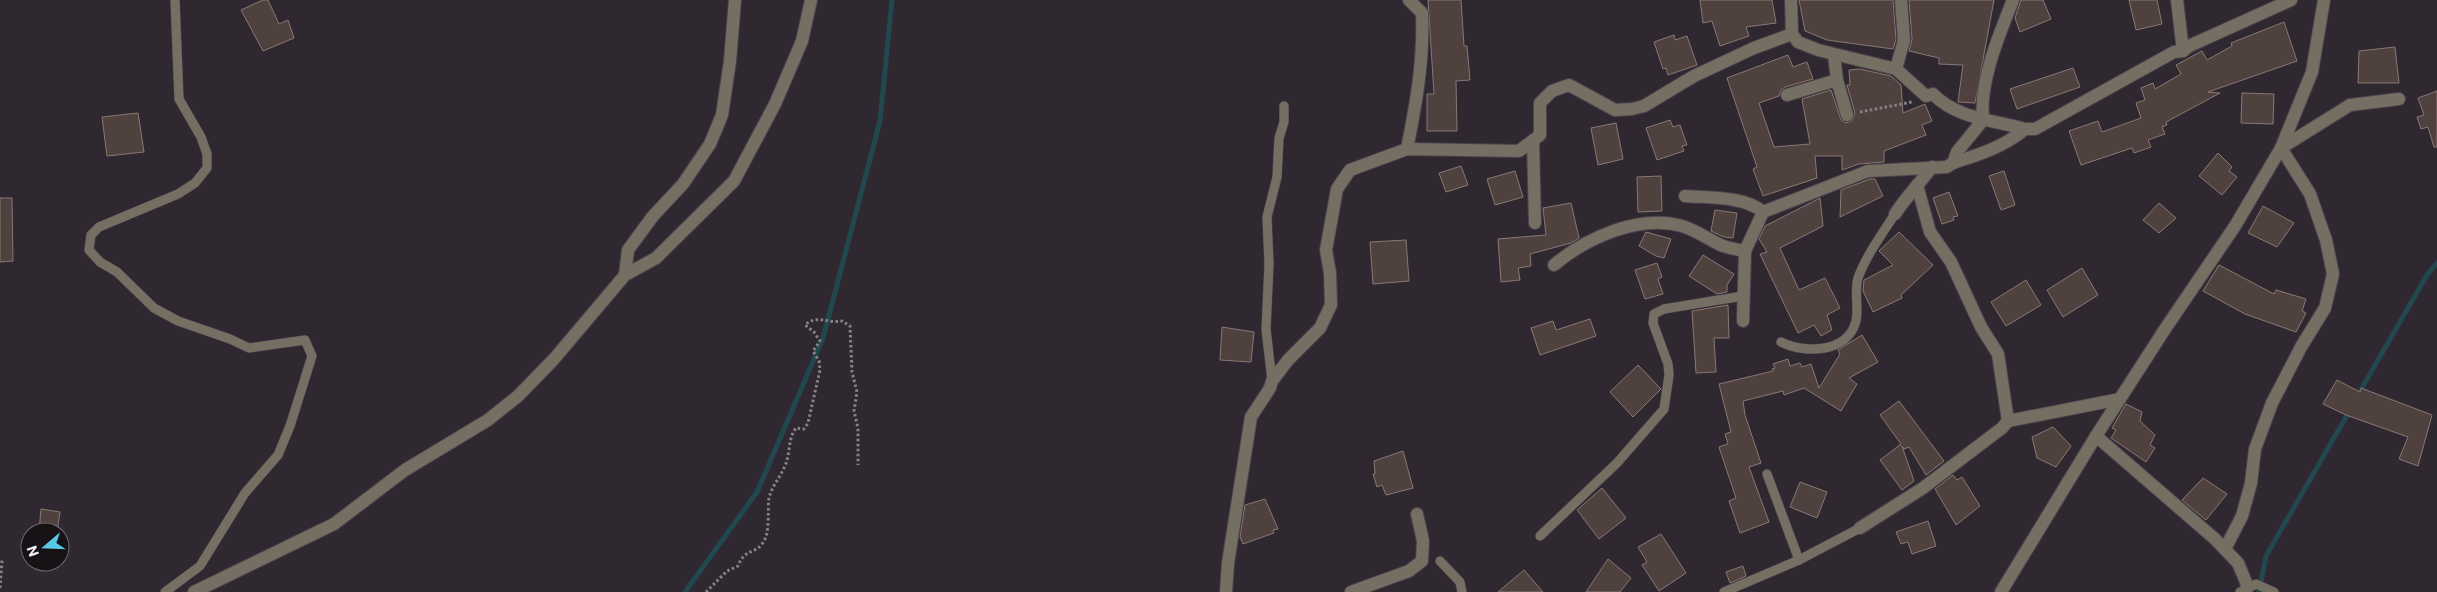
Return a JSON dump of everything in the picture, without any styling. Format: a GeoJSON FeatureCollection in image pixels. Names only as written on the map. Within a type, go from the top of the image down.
{"type":"FeatureCollection","features":[{"type":"Feature","properties":{"kind":"street"},"geometry":{"type":"LineString","coordinates":[[625,275],[628,250],[654,216],[683,184],[710,144],[722,115],[730,61],[735,0]]}},
{"type":"Feature","properties":{"kind":"street"},"geometry":{"type":"LineString","coordinates":[[194,592],[334,524],[405,470],[488,420],[518,396],[554,359],[625,275],[656,258],[734,181],[775,104],[802,41],[810,0]]}},
{"type":"Feature","properties":{"kind":"street"},"geometry":{"type":"LineString","coordinates":[[1407,149],[1416,105],[1423,48],[1422,13],[1409,0]]}},
{"type":"Feature","properties":{"kind":"street"},"geometry":{"type":"LineString","coordinates":[[1792,0],[1792,34],[1798,42],[1834,55],[1896,69],[1926,96],[1933,94],[1947,106],[1982,120],[2026,130]]}},
{"type":"Feature","properties":{"kind":"street"},"geometry":{"type":"LineString","coordinates":[[1896,69],[1904,40],[1901,0]]}},
{"type":"Feature","properties":{"kind":"street"},"geometry":{"type":"LineString","coordinates":[[1954,161],[1957,152],[1982,120],[1990,66],[1998,36],[2013,0]]}},
{"type":"Feature","properties":{"kind":"street"},"geometry":{"type":"LineString","coordinates":[[2177,0],[2184,52]]}},
{"type":"Feature","properties":{"kind":"street"},"geometry":{"type":"LineString","coordinates":[[2184,52],[2189,46],[2291,0]]}},
{"type":"Feature","properties":{"kind":"street"},"geometry":{"type":"LineString","coordinates":[[2001,592],[2096,436],[2235,226],[2281,148],[2312,72],[2324,0]]}},
{"type":"Feature","properties":{"kind":"street"},"geometry":{"type":"LineString","coordinates":[[1226,592],[1228,563],[1251,417],[1270,388],[1272,381],[1288,360],[1320,328],[1331,305],[1330,272],[1326,250],[1337,189],[1350,170],[1407,149],[1519,151],[1540,135],[1540,103],[1552,91],[1569,85],[1615,110],[1644,106],[1686,80],[1754,48],[1792,34]]}},
{"type":"Feature","properties":{"kind":"street"},"geometry":{"type":"LineString","coordinates":[[1744,321],[1745,251],[1753,230],[1763,212],[1857,173],[1874,170],[1946,167],[1954,161],[1969,158],[2016,137],[2026,130],[2035,128],[2174,52],[2184,52]]}},
{"type":"Feature","properties":{"kind":"street"},"geometry":{"type":"LineString","coordinates":[[1834,55],[1837,80],[1847,115]]}},
{"type":"Feature","properties":{"kind":"street"},"geometry":{"type":"LineString","coordinates":[[1787,95],[1837,80]]}},
{"type":"Feature","properties":{"kind":"street"},"geometry":{"type":"LineString","coordinates":[[2281,148],[2350,105],[2370,101],[2399,99]]}},
{"type":"Feature","properties":{"kind":"street"},"geometry":{"type":"LineString","coordinates":[[1533,141],[1536,191],[1534,223]]}},
{"type":"Feature","properties":{"kind":"street"},"geometry":{"type":"LineString","coordinates":[[2225,549],[2242,516],[2251,483],[2255,449],[2272,403],[2301,347],[2325,308],[2333,274],[2326,240],[2310,194],[2281,148]]}},
{"type":"Feature","properties":{"kind":"street"},"geometry":{"type":"LineString","coordinates":[[1895,214],[1932,167]]}},
{"type":"Feature","properties":{"kind":"street"},"geometry":{"type":"LineString","coordinates":[[1917,185],[1930,232],[1951,262],[1981,327],[1998,354],[2008,421]]}},
{"type":"Feature","properties":{"kind":"street"},"geometry":{"type":"LineString","coordinates":[[1685,196],[1756,206],[1763,212]]}},
{"type":"Feature","properties":{"kind":"street"},"geometry":{"type":"LineString","coordinates":[[1554,265],[1580,245],[1603,234],[1662,223],[1683,226],[1722,246],[1745,251]]}},
{"type":"Feature","properties":{"kind":"street"},"geometry":{"type":"LineString","coordinates":[[1860,528],[1923,488],[2002,428],[2008,421],[2120,399]]}},
{"type":"Feature","properties":{"kind":"street"},"geometry":{"type":"LineString","coordinates":[[2096,436],[2225,549],[2238,563],[2244,589]]}},
{"type":"Feature","properties":{"kind":"street"},"geometry":{"type":"LineString","coordinates":[[1351,592],[1409,571],[1422,561],[1423,541],[1416,514]]}},
{"type":"Feature","properties":{"kind":"lane"},"geometry":{"type":"LineString","coordinates":[[165,592],[200,566],[245,493],[278,455],[290,426],[312,356],[305,340],[250,348],[178,321],[154,308],[117,272],[100,262],[88,250],[91,235],[99,227],[178,194],[195,183],[207,168],[207,154],[201,137],[179,99],[175,0]]}},
{"type":"Feature","properties":{"kind":"lane"},"geometry":{"type":"LineString","coordinates":[[1272,381],[1266,329],[1269,264],[1267,217],[1277,177],[1279,138],[1284,122],[1284,106]]}},
{"type":"Feature","properties":{"kind":"lane"},"geometry":{"type":"LineString","coordinates":[[1781,342],[1800,349],[1817,349],[1832,346],[1846,337],[1856,321],[1858,279],[1895,214]]}},
{"type":"Feature","properties":{"kind":"lane"},"geometry":{"type":"LineString","coordinates":[[1540,536],[1617,463],[1664,409],[1669,375],[1668,364],[1653,323],[1654,314],[1664,309],[1743,296]]}},
{"type":"Feature","properties":{"kind":"lane"},"geometry":{"type":"LineString","coordinates":[[1767,474],[1799,560]]}},
{"type":"Feature","properties":{"kind":"lane"},"geometry":{"type":"LineString","coordinates":[[1724,592],[1799,560],[1860,528]]}},
{"type":"Feature","properties":{"kind":"lane"},"geometry":{"type":"LineString","coordinates":[[1440,561],[1460,582],[1462,592]]}},
{"type":"Feature","properties":{"kind":"lane"},"geometry":{"type":"LineString","coordinates":[[2244,589],[2256,584],[2274,592]]}},
{"type":"Feature","properties":{"kind":"path"},"geometry":{"type":"LineString","coordinates":[[1847,115],[1901,105],[1926,96]]}},
{"type":"Feature","properties":{"kind":"path"},"geometry":{"type":"LineString","coordinates":[[706,592],[727,571],[738,566],[742,556],[762,545],[766,535],[769,499],[774,483],[784,468],[790,436],[796,428],[804,429],[808,423],[820,370],[819,361],[813,351],[820,341],[806,325],[811,320],[819,318],[831,323],[842,321],[850,326],[852,372],[857,392],[854,411],[858,428],[858,465]]}},
{"type":"Feature","properties":{"kind":"path"},"geometry":{"type":"LineString","coordinates":[[0,588],[2,560]]}},
{"type":"Feature","properties":{"kind":"building"},"geometry":{"type":"Polygon","coordinates":[[[263,0],[268,0],[279,24],[288,20],[294,38],[263,51],[241,10],[263,0]]]}},
{"type":"Feature","properties":{"kind":"building"},"geometry":{"type":"Polygon","coordinates":[[[1428,0],[1461,0],[1464,46],[1467,46],[1470,80],[1456,81],[1457,131],[1427,131],[1427,94],[1434,94],[1428,0]]]}},
{"type":"Feature","properties":{"kind":"building"},"geometry":{"type":"Polygon","coordinates":[[[1700,0],[1772,0],[1776,23],[1746,27],[1749,36],[1720,46],[1712,21],[1703,23],[1700,0]]]}},
{"type":"Feature","properties":{"kind":"building"},"geometry":{"type":"Polygon","coordinates":[[[1799,0],[1893,0],[1896,39],[1893,49],[1827,40],[1805,31],[1799,0]]]}},
{"type":"Feature","properties":{"kind":"building"},"geometry":{"type":"Polygon","coordinates":[[[1909,0],[1994,0],[1975,103],[1958,102],[1963,65],[1939,64],[1939,58],[1909,51],[1912,39],[1909,0]]]}},
{"type":"Feature","properties":{"kind":"building"},"geometry":{"type":"Polygon","coordinates":[[[2021,0],[2043,0],[2051,19],[2020,32],[2015,18],[2021,0]]]}},
{"type":"Feature","properties":{"kind":"building"},"geometry":{"type":"Polygon","coordinates":[[[2129,0],[2157,0],[2162,24],[2136,30],[2129,0]]]}},
{"type":"Feature","properties":{"kind":"building"},"geometry":{"type":"Polygon","coordinates":[[[2284,22],[2297,61],[2208,92],[2220,93],[2166,122],[2167,125],[2162,127],[2165,134],[2148,140],[2151,147],[2134,153],[2132,148],[2081,165],[2069,131],[2098,121],[2102,132],[2141,118],[2136,103],[2145,100],[2141,88],[2153,83],[2155,89],[2181,74],[2176,65],[2202,51],[2207,60],[2232,46],[2231,43],[2284,22]]]}},
{"type":"Feature","properties":{"kind":"building"},"geometry":{"type":"Polygon","coordinates":[[[1674,35],[1675,40],[1687,36],[1697,65],[1668,75],[1666,68],[1663,69],[1654,42],[1674,35]]]}},
{"type":"Feature","properties":{"kind":"building"},"geometry":{"type":"Polygon","coordinates":[[[2395,47],[2399,83],[2358,83],[2359,51],[2395,47]]]}},
{"type":"Feature","properties":{"kind":"building"},"geometry":{"type":"Polygon","coordinates":[[[1788,55],[1793,67],[1807,62],[1813,79],[1785,87],[1781,90],[1779,96],[1759,103],[1774,147],[1810,144],[1802,99],[1831,90],[1841,120],[1846,123],[1852,121],[1855,113],[1847,85],[1850,85],[1849,70],[1860,69],[1891,76],[1901,85],[1903,113],[1925,104],[1932,121],[1922,125],[1926,135],[1884,151],[1884,162],[1859,164],[1842,170],[1842,156],[1815,156],[1817,178],[1763,196],[1753,169],[1757,167],[1727,78],[1788,55]]]}},
{"type":"Feature","properties":{"kind":"building"},"geometry":{"type":"Polygon","coordinates":[[[2073,68],[2080,87],[2017,109],[2010,89],[2073,68]]]}},
{"type":"Feature","properties":{"kind":"building"},"geometry":{"type":"Polygon","coordinates":[[[2437,91],[2437,147],[2434,147],[2428,127],[2421,129],[2417,117],[2424,115],[2418,98],[2437,91]]]}},
{"type":"Feature","properties":{"kind":"building"},"geometry":{"type":"Polygon","coordinates":[[[2242,93],[2274,94],[2273,124],[2241,123],[2242,93]]]}},
{"type":"Feature","properties":{"kind":"building"},"geometry":{"type":"Polygon","coordinates":[[[138,113],[144,152],[107,156],[102,117],[138,113]]]}},
{"type":"Feature","properties":{"kind":"building"},"geometry":{"type":"Polygon","coordinates":[[[1670,120],[1673,127],[1680,125],[1687,145],[1682,146],[1684,151],[1657,160],[1646,128],[1670,120]]]}},
{"type":"Feature","properties":{"kind":"building"},"geometry":{"type":"Polygon","coordinates":[[[1616,123],[1623,159],[1598,165],[1591,128],[1616,123]]]}},
{"type":"Feature","properties":{"kind":"building"},"geometry":{"type":"Polygon","coordinates":[[[2218,153],[2232,167],[2229,171],[2237,177],[2222,195],[2199,176],[2218,153]]]}},
{"type":"Feature","properties":{"kind":"building"},"geometry":{"type":"Polygon","coordinates":[[[1461,166],[1468,185],[1446,192],[1439,173],[1461,166]]]}},
{"type":"Feature","properties":{"kind":"building"},"geometry":{"type":"Polygon","coordinates":[[[1515,171],[1523,197],[1495,205],[1487,179],[1515,171]]]}},
{"type":"Feature","properties":{"kind":"building"},"geometry":{"type":"Polygon","coordinates":[[[2004,171],[2015,205],[2001,210],[1989,176],[2004,171]]]}},
{"type":"Feature","properties":{"kind":"building"},"geometry":{"type":"Polygon","coordinates":[[[1661,176],[1662,211],[1638,212],[1637,177],[1661,176]]]}},
{"type":"Feature","properties":{"kind":"building"},"geometry":{"type":"Polygon","coordinates":[[[1870,179],[1875,179],[1883,196],[1840,217],[1841,190],[1870,179]]]}},
{"type":"Feature","properties":{"kind":"building"},"geometry":{"type":"Polygon","coordinates":[[[1949,192],[1958,216],[1953,217],[1954,220],[1942,224],[1933,198],[1949,192]]]}},
{"type":"Feature","properties":{"kind":"building"},"geometry":{"type":"Polygon","coordinates":[[[0,198],[12,198],[13,261],[0,262],[0,198]]]}},
{"type":"Feature","properties":{"kind":"building"},"geometry":{"type":"Polygon","coordinates":[[[1820,198],[1823,226],[1780,248],[1799,290],[1825,278],[1840,308],[1827,315],[1832,330],[1821,336],[1814,325],[1798,333],[1760,254],[1767,252],[1759,239],[1765,226],[1820,198]]]}},
{"type":"Feature","properties":{"kind":"building"},"geometry":{"type":"Polygon","coordinates":[[[1571,203],[1579,238],[1571,243],[1530,254],[1531,266],[1518,268],[1520,280],[1501,282],[1498,239],[1546,235],[1543,208],[1571,203]]]}},
{"type":"Feature","properties":{"kind":"building"},"geometry":{"type":"Polygon","coordinates":[[[2159,203],[2176,218],[2159,233],[2143,220],[2159,203]]]}},
{"type":"Feature","properties":{"kind":"building"},"geometry":{"type":"Polygon","coordinates":[[[2263,206],[2294,223],[2277,247],[2248,233],[2263,206]]]}},
{"type":"Feature","properties":{"kind":"building"},"geometry":{"type":"Polygon","coordinates":[[[1715,210],[1737,213],[1733,238],[1724,237],[1711,231],[1715,210]]]}},
{"type":"Feature","properties":{"kind":"building"},"geometry":{"type":"Polygon","coordinates":[[[1646,232],[1671,239],[1664,258],[1656,256],[1639,246],[1646,232]]]}},
{"type":"Feature","properties":{"kind":"building"},"geometry":{"type":"Polygon","coordinates":[[[1899,232],[1933,265],[1901,295],[1902,298],[1873,312],[1863,291],[1864,280],[1893,265],[1879,251],[1899,232]]]}},
{"type":"Feature","properties":{"kind":"building"},"geometry":{"type":"Polygon","coordinates":[[[1406,240],[1409,281],[1373,284],[1370,242],[1406,240]]]}},
{"type":"Feature","properties":{"kind":"building"},"geometry":{"type":"Polygon","coordinates":[[[1703,255],[1734,274],[1727,285],[1727,292],[1717,294],[1689,276],[1703,255]]]}},
{"type":"Feature","properties":{"kind":"building"},"geometry":{"type":"Polygon","coordinates":[[[1657,263],[1662,277],[1658,279],[1663,294],[1645,299],[1635,270],[1657,263]]]}},
{"type":"Feature","properties":{"kind":"building"},"geometry":{"type":"Polygon","coordinates":[[[2219,265],[2274,294],[2276,290],[2306,299],[2302,311],[2306,313],[2296,332],[2245,314],[2203,291],[2219,265]]]}},
{"type":"Feature","properties":{"kind":"building"},"geometry":{"type":"Polygon","coordinates":[[[2082,268],[2098,295],[2063,317],[2047,290],[2082,268]]]}},
{"type":"Feature","properties":{"kind":"building"},"geometry":{"type":"Polygon","coordinates":[[[2026,280],[2041,305],[2006,326],[1991,302],[2026,280]]]}},
{"type":"Feature","properties":{"kind":"building"},"geometry":{"type":"Polygon","coordinates":[[[1728,305],[1729,338],[1714,338],[1716,372],[1696,373],[1692,311],[1728,305]]]}},
{"type":"Feature","properties":{"kind":"building"},"geometry":{"type":"Polygon","coordinates":[[[1590,319],[1596,336],[1540,355],[1531,328],[1553,321],[1556,330],[1590,319]]]}},
{"type":"Feature","properties":{"kind":"building"},"geometry":{"type":"Polygon","coordinates":[[[1222,327],[1254,332],[1251,362],[1220,360],[1222,327]]]}},
{"type":"Feature","properties":{"kind":"building"},"geometry":{"type":"Polygon","coordinates":[[[1862,335],[1878,362],[1849,378],[1857,384],[1841,411],[1804,388],[1784,395],[1783,391],[1743,401],[1745,415],[1761,463],[1749,467],[1769,522],[1740,533],[1729,501],[1736,498],[1719,447],[1728,444],[1725,434],[1731,432],[1719,384],[1773,371],[1772,369],[1775,368],[1773,364],[1788,359],[1790,366],[1800,363],[1802,367],[1811,364],[1819,388],[1840,354],[1838,350],[1862,335]]]}},
{"type":"Feature","properties":{"kind":"building"},"geometry":{"type":"Polygon","coordinates":[[[1638,365],[1661,389],[1633,417],[1610,392],[1638,365]]]}},
{"type":"Feature","properties":{"kind":"building"},"geometry":{"type":"Polygon","coordinates":[[[2337,380],[2360,392],[2361,388],[2432,415],[2418,466],[2399,459],[2408,437],[2346,415],[2323,404],[2337,380]]]}},
{"type":"Feature","properties":{"kind":"building"},"geometry":{"type":"Polygon","coordinates":[[[1899,401],[1944,461],[1926,475],[1909,447],[1904,449],[1902,446],[1914,481],[1902,490],[1880,460],[1901,444],[1880,415],[1899,401]]]}},
{"type":"Feature","properties":{"kind":"building"},"geometry":{"type":"Polygon","coordinates":[[[2126,404],[2142,412],[2140,421],[2155,435],[2150,445],[2155,448],[2146,462],[2111,438],[2116,430],[2112,428],[2126,404]]]}},
{"type":"Feature","properties":{"kind":"building"},"geometry":{"type":"Polygon","coordinates":[[[2053,427],[2071,446],[2056,467],[2037,458],[2032,437],[2053,427]]]}},
{"type":"Feature","properties":{"kind":"building"},"geometry":{"type":"Polygon","coordinates":[[[1403,451],[1413,488],[1386,495],[1382,485],[1377,487],[1373,474],[1375,474],[1374,461],[1403,451]]]}},
{"type":"Feature","properties":{"kind":"building"},"geometry":{"type":"Polygon","coordinates":[[[1953,475],[1957,480],[1962,477],[1980,506],[1956,525],[1935,489],[1953,475]]]}},
{"type":"Feature","properties":{"kind":"building"},"geometry":{"type":"Polygon","coordinates":[[[2203,478],[2227,494],[2206,520],[2182,500],[2203,478]]]}},
{"type":"Feature","properties":{"kind":"building"},"geometry":{"type":"Polygon","coordinates":[[[1800,482],[1827,492],[1817,518],[1790,507],[1800,482]]]}},
{"type":"Feature","properties":{"kind":"building"},"geometry":{"type":"Polygon","coordinates":[[[1602,488],[1626,518],[1599,539],[1577,510],[1602,488]]]}},
{"type":"Feature","properties":{"kind":"building"},"geometry":{"type":"Polygon","coordinates":[[[1265,499],[1278,529],[1273,530],[1274,533],[1243,544],[1240,537],[1245,505],[1265,499]]]}},
{"type":"Feature","properties":{"kind":"building"},"geometry":{"type":"Polygon","coordinates":[[[41,509],[60,512],[58,522],[40,522],[41,509]]]}},
{"type":"Feature","properties":{"kind":"building"},"geometry":{"type":"Polygon","coordinates":[[[1928,521],[1936,546],[1912,554],[1908,542],[1901,544],[1896,532],[1928,521]]]}},
{"type":"Feature","properties":{"kind":"building"},"geometry":{"type":"Polygon","coordinates":[[[1661,534],[1686,573],[1659,591],[1642,565],[1647,562],[1638,547],[1661,534]]]}},
{"type":"Feature","properties":{"kind":"building"},"geometry":{"type":"Polygon","coordinates":[[[1608,559],[1631,578],[1620,592],[1586,592],[1608,559]]]}},
{"type":"Feature","properties":{"kind":"building"},"geometry":{"type":"Polygon","coordinates":[[[1743,566],[1746,576],[1730,583],[1726,572],[1743,566]]]}},
{"type":"Feature","properties":{"kind":"building"},"geometry":{"type":"Polygon","coordinates":[[[1524,570],[1543,592],[1498,592],[1524,570]]]}},
{"type":"Feature","properties":{"kind":"waterway"},"geometry":{"type":"LineString","coordinates":[[685,592],[757,492],[823,338],[880,121],[892,0]]}},
{"type":"Feature","properties":{"kind":"waterway"},"geometry":{"type":"LineString","coordinates":[[2359,393],[2427,275],[2437,263]]}},
{"type":"Feature","properties":{"kind":"waterway"},"geometry":{"type":"LineString","coordinates":[[2259,592],[2266,556],[2350,410]]}}]}
